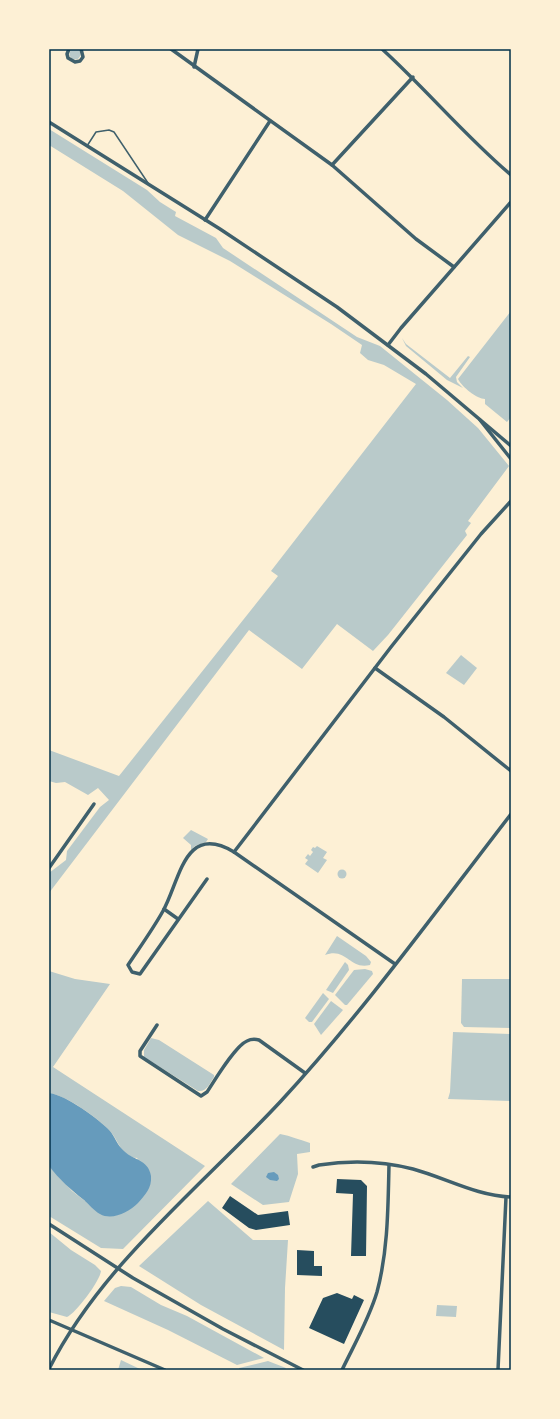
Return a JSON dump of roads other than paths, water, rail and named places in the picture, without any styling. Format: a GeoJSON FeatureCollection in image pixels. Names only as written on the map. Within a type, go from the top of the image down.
{"type":"FeatureCollection","features":[{"type":"Feature","properties":{"kind":"street"},"geometry":{"type":"LineString","coordinates":[[69,49],[67,54],[68,58],[75,62],[80,61],[83,57],[81,49]]}},
{"type":"Feature","properties":{"kind":"street"},"geometry":{"type":"LineString","coordinates":[[171,49],[332,165],[416,239],[454,267]]}},
{"type":"Feature","properties":{"kind":"street"},"geometry":{"type":"LineString","coordinates":[[194,66],[198,49]]}},
{"type":"Feature","properties":{"kind":"street"},"geometry":{"type":"LineString","coordinates":[[382,49],[413,77],[482,151],[511,175]]}},
{"type":"Feature","properties":{"kind":"street"},"geometry":{"type":"LineString","coordinates":[[332,165],[413,77]]}},
{"type":"Feature","properties":{"kind":"street"},"geometry":{"type":"LineString","coordinates":[[205,220],[270,121]]}},
{"type":"Feature","properties":{"kind":"street"},"geometry":{"type":"LineString","coordinates":[[49,122],[205,220],[337,307],[388,345],[511,446]]}},
{"type":"Feature","properties":{"kind":"street"},"geometry":{"type":"LineString","coordinates":[[388,345],[401,328],[511,202]]}},
{"type":"Feature","properties":{"kind":"street"},"geometry":{"type":"LineString","coordinates":[[476,416],[511,459]]}},
{"type":"Feature","properties":{"kind":"street"},"geometry":{"type":"LineString","coordinates":[[234,852],[375,668],[481,534],[511,501]]}},
{"type":"Feature","properties":{"kind":"street"},"geometry":{"type":"LineString","coordinates":[[375,668],[444,717],[511,771]]}},
{"type":"Feature","properties":{"kind":"street"},"geometry":{"type":"LineString","coordinates":[[49,868],[94,804]]}},
{"type":"Feature","properties":{"kind":"street"},"geometry":{"type":"LineString","coordinates":[[49,1369],[73,1329],[118,1269],[167,1216],[258,1125],[305,1073],[395,964],[511,814]]}},
{"type":"Feature","properties":{"kind":"street"},"geometry":{"type":"LineString","coordinates":[[207,880],[140,974],[132,972],[128,965],[164,909],[181,868],[190,854],[204,845],[216,843],[234,852],[395,964]]}},
{"type":"Feature","properties":{"kind":"street"},"geometry":{"type":"LineString","coordinates":[[164,909],[178,919]]}},
{"type":"Feature","properties":{"kind":"street"},"geometry":{"type":"LineString","coordinates":[[157,1026],[140,1051],[140,1056],[201,1096],[207,1092],[245,1042],[255,1039],[305,1073]]}},
{"type":"Feature","properties":{"kind":"street"},"geometry":{"type":"LineString","coordinates":[[313,1167],[325,1164],[357,1161],[390,1165],[413,1169],[484,1193],[511,1197]]}},
{"type":"Feature","properties":{"kind":"street"},"geometry":{"type":"LineString","coordinates":[[342,1370],[375,1299],[382,1274],[390,1165]]}},
{"type":"Feature","properties":{"kind":"street"},"geometry":{"type":"LineString","coordinates":[[498,1370],[506,1197]]}},
{"type":"Feature","properties":{"kind":"street"},"geometry":{"type":"LineString","coordinates":[[49,1224],[118,1269],[223,1329],[303,1370]]}},
{"type":"Feature","properties":{"kind":"street"},"geometry":{"type":"LineString","coordinates":[[49,1320],[73,1329],[165,1370]]}},
{"type":"Feature","properties":{"kind":"lane"},"geometry":{"type":"LineString","coordinates":[[87,146],[96,132],[109,130],[114,132],[150,186]]}},
{"type":"Feature","properties":{"kind":"water"},"geometry":{"type":"Polygon","coordinates":[[[49,1093],[64,1098],[90,1114],[110,1131],[120,1147],[126,1153],[147,1166],[151,1176],[149,1188],[138,1203],[130,1210],[115,1216],[105,1216],[100,1214],[65,1184],[49,1166],[49,1093]]]}},
{"type":"Feature","properties":{"kind":"water"},"geometry":{"type":"Polygon","coordinates":[[[274,1172],[278,1175],[279,1179],[277,1181],[270,1180],[266,1177],[268,1173],[274,1172]]]}}]}
